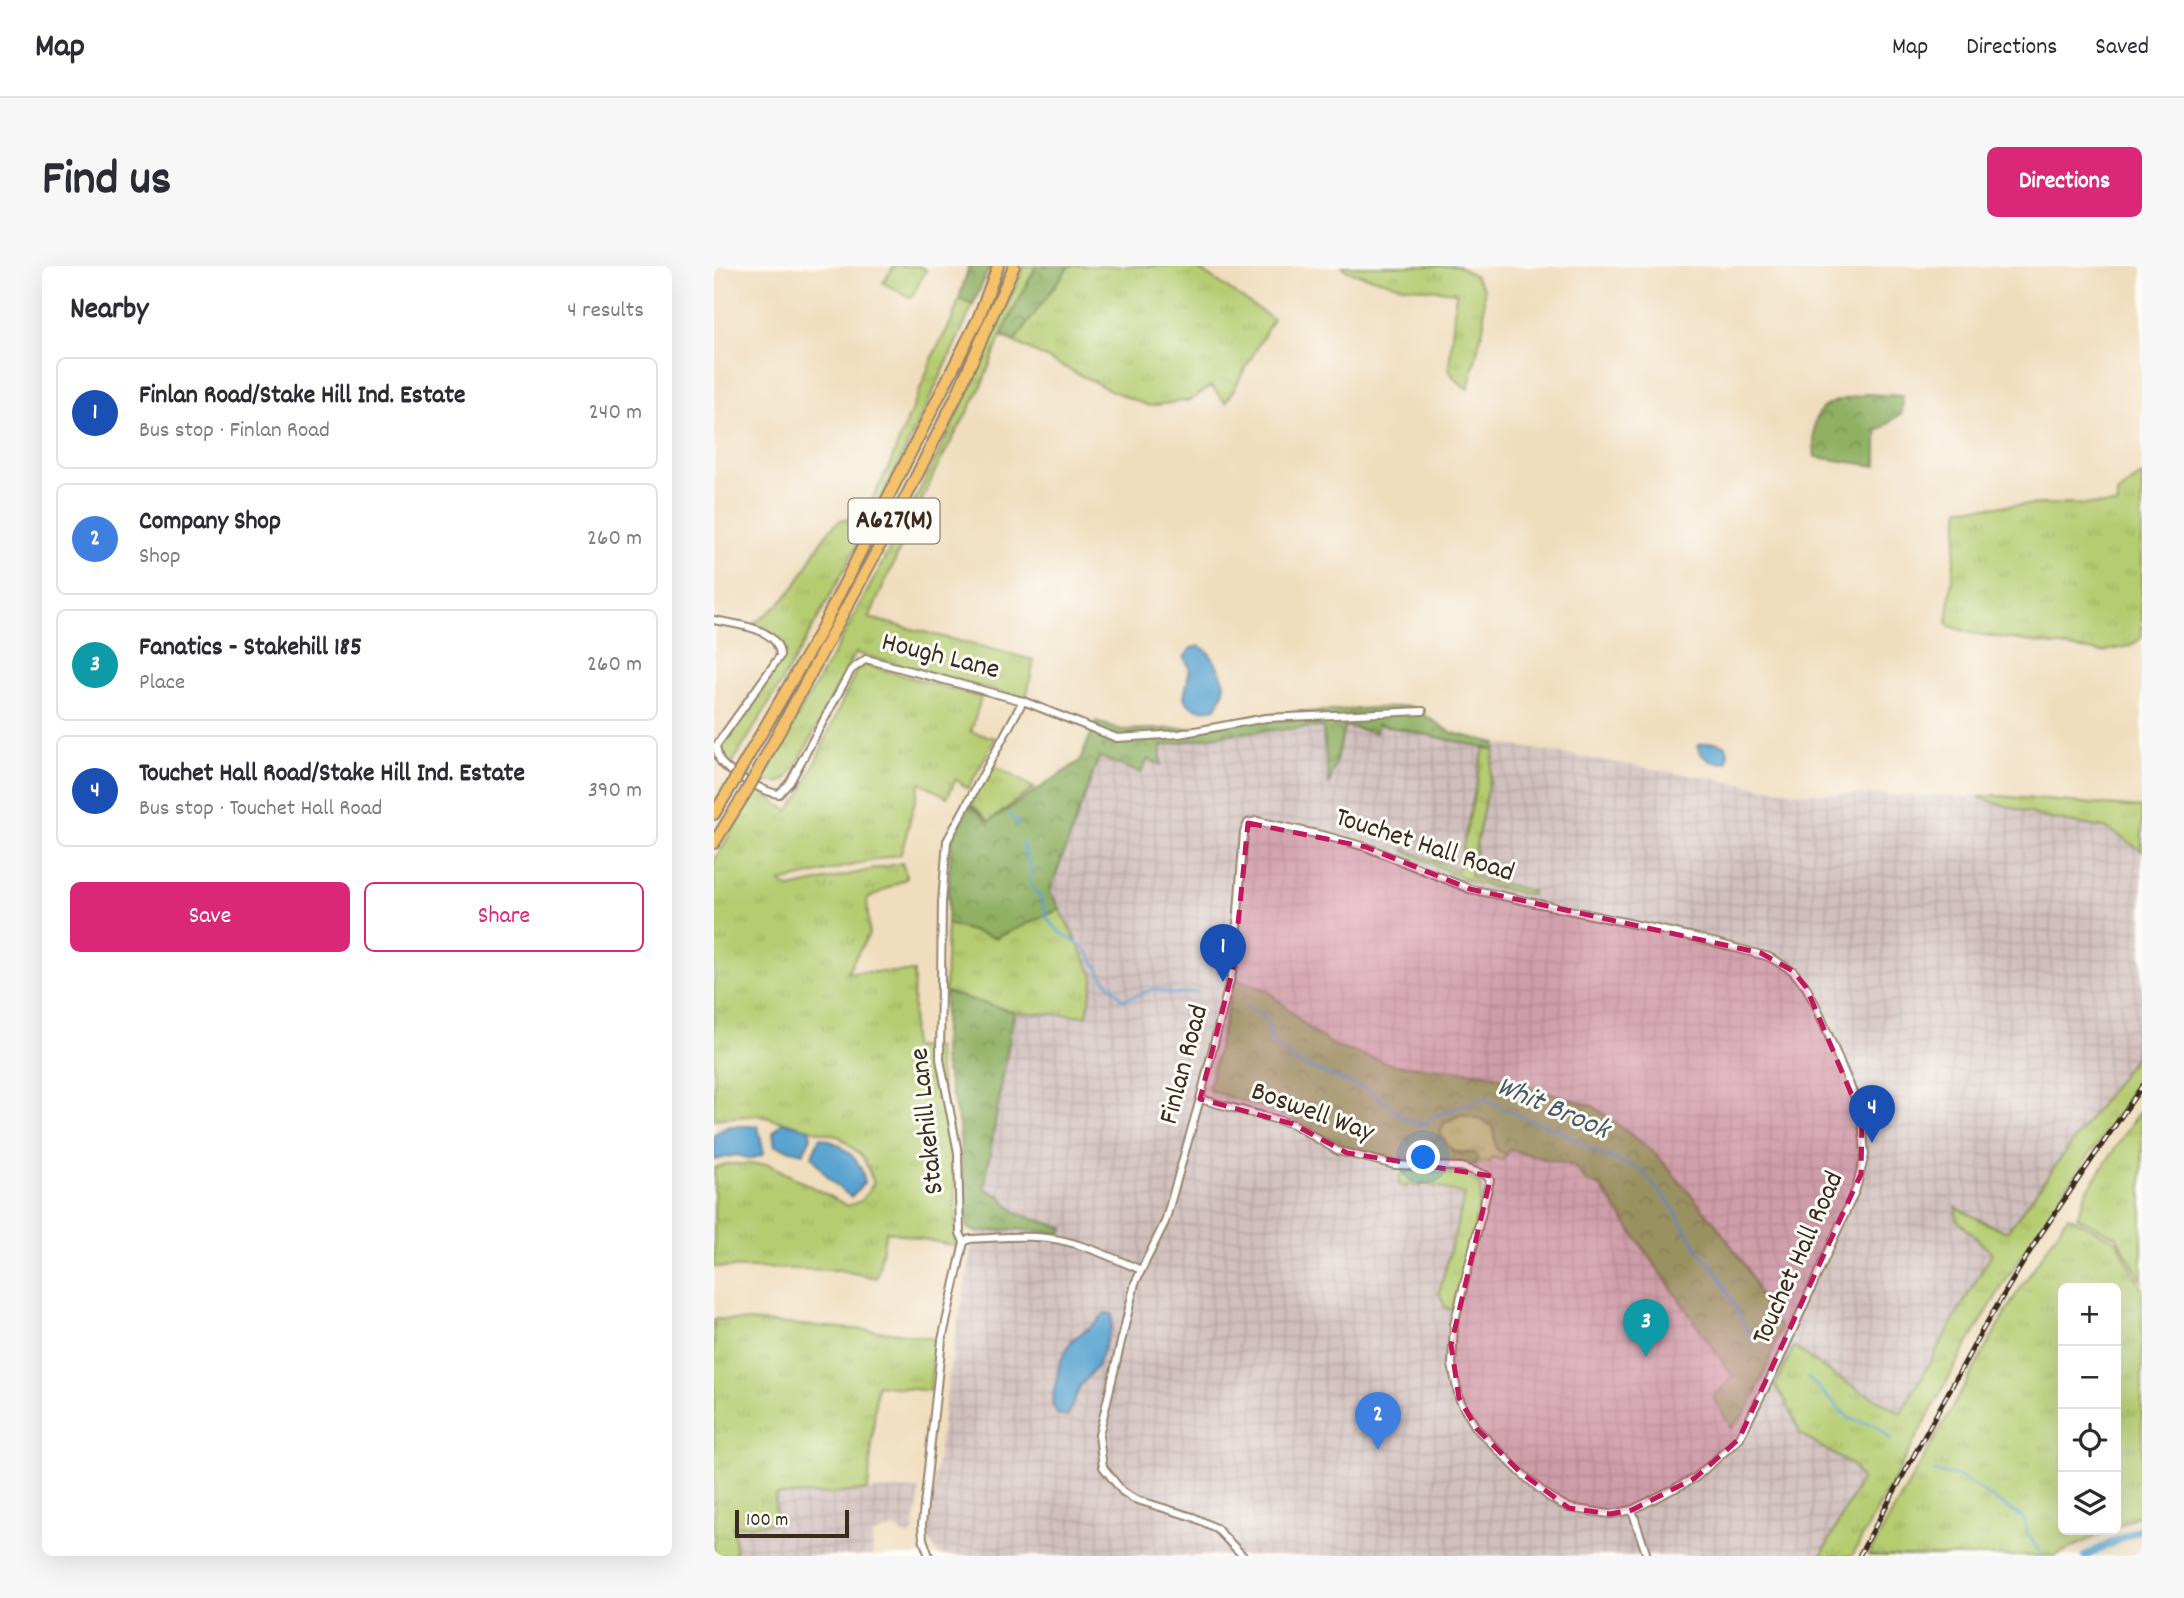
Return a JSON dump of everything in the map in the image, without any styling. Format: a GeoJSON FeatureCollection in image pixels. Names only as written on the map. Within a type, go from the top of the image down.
{"type":"FeatureCollection","features":[{"type":"Feature","properties":{"kind":"highway","name":"A627(M)"},"geometry":{"type":"LineString","coordinates":[[714,814],[819,634],[978,319],[998,266]]}},
{"type":"Feature","properties":{"kind":"highway","name":"A627(M)"},"geometry":{"type":"LineString","coordinates":[[716,840],[759,769],[906,497],[956,397],[1014,266]]}},
{"type":"Feature","properties":{"kind":"street","name":"Hough Lane"},"geometry":{"type":"LineString","coordinates":[[714,620],[757,629],[779,646],[780,656],[716,747],[723,765],[769,793],[779,794],[790,782],[851,670],[866,659],[1023,701]]}},
{"type":"Feature","properties":{"kind":"street"},"geometry":{"type":"LineString","coordinates":[[1023,701],[1117,738],[1179,734],[1266,718],[1423,711]]}},
{"type":"Feature","properties":{"kind":"street","name":"Stakehill Lane"},"geometry":{"type":"LineString","coordinates":[[927,1553],[922,1524],[942,1340],[964,1242],[960,1233],[955,1130],[940,1059],[942,902],[947,841],[1023,701]]}},
{"type":"Feature","properties":{"kind":"street","name":"Touchet Hall Road"},"geometry":{"type":"LineString","coordinates":[[1248,823],[1257,821],[1352,843],[1477,891],[1761,953],[1793,971],[1812,997],[1862,1119],[1865,1155],[1856,1189],[1778,1363],[1739,1439],[1695,1478],[1632,1510],[1610,1514],[1569,1508],[1549,1497],[1478,1429],[1459,1398],[1452,1365],[1454,1325],[1490,1180]]}},
{"type":"Feature","properties":{"kind":"street","name":"Finlan Road"},"geometry":{"type":"LineString","coordinates":[[1243,1556],[1216,1528],[1193,1517],[1128,1495],[1103,1467],[1099,1448],[1100,1424],[1135,1283],[1165,1222],[1234,965],[1244,832],[1248,823]]}},
{"type":"Feature","properties":{"kind":"street","name":"Boswell Way"},"geometry":{"type":"LineString","coordinates":[[1200,1099],[1293,1124],[1338,1151],[1395,1165],[1461,1167],[1486,1175],[1490,1180]]}},
{"type":"Feature","properties":{"kind":"street"},"geometry":{"type":"LineString","coordinates":[[964,1242],[1022,1237],[1050,1238],[1141,1270]]}},
{"type":"Feature","properties":{"kind":"street"},"geometry":{"type":"LineString","coordinates":[[1632,1510],[1647,1556]]}},
{"type":"Feature","properties":{"kind":"highlighted area"},"geometry":{"type":"Polygon","coordinates":[[[1248,823],[1366,847],[1470,889],[1761,953],[1793,971],[1806,987],[1862,1119],[1861,1174],[1739,1439],[1695,1478],[1632,1510],[1610,1514],[1569,1508],[1520,1472],[1477,1429],[1459,1398],[1451,1345],[1491,1176],[1347,1153],[1293,1124],[1200,1099],[1234,965],[1248,823]]]}},
{"type":"Feature","properties":{"kind":"shaded area"},"geometry":{"type":"Polygon","coordinates":[[[1377,723],[1494,750],[1496,743],[1799,793],[1977,797],[2109,823],[2142,845],[2142,1074],[2004,1257],[1830,1556],[940,1556],[928,1539],[953,1350],[1014,1012],[1086,1016],[1094,976],[1046,890],[1099,756],[1148,759],[1161,764],[1161,746],[1234,733],[1324,727],[1329,783],[1344,726],[1375,733],[1377,723]]]}},
{"type":"Feature","properties":{"kind":"shaded area"},"geometry":{"type":"Polygon","coordinates":[[[920,1490],[913,1533],[908,1537],[895,1528],[872,1534],[873,1556],[736,1556],[732,1526],[775,1522],[774,1495],[920,1490]]]}},
{"type":"Feature","properties":{"kind":"green space"},"geometry":{"type":"Polygon","coordinates":[[[894,266],[919,266],[926,270],[911,298],[883,283],[894,266]]]}},
{"type":"Feature","properties":{"kind":"green space"},"geometry":{"type":"Polygon","coordinates":[[[969,266],[990,266],[973,305],[959,299],[969,266]]]}},
{"type":"Feature","properties":{"kind":"green space"},"geometry":{"type":"Polygon","coordinates":[[[1024,266],[1036,266],[1001,336],[981,387],[935,471],[869,618],[1034,660],[1026,699],[855,653],[790,775],[782,782],[763,781],[917,496],[962,405],[1024,266]]]}},
{"type":"Feature","properties":{"kind":"green space"},"geometry":{"type":"Polygon","coordinates":[[[1036,266],[1069,266],[1014,342],[1001,336],[1036,266]]]}},
{"type":"Feature","properties":{"kind":"green space"},"geometry":{"type":"Polygon","coordinates":[[[1069,266],[1194,266],[1273,319],[1226,403],[1211,386],[1191,400],[1149,406],[1112,391],[1014,342],[1069,266]]]}},
{"type":"Feature","properties":{"kind":"green space"},"geometry":{"type":"Polygon","coordinates":[[[1342,266],[1458,266],[1475,276],[1484,289],[1484,324],[1468,389],[1455,379],[1449,369],[1456,292],[1402,286],[1347,271],[1342,266]]]}},
{"type":"Feature","properties":{"kind":"green space"},"geometry":{"type":"Polygon","coordinates":[[[959,299],[973,305],[919,423],[830,597],[731,765],[721,756],[721,745],[786,652],[774,635],[754,623],[776,607],[790,592],[834,525],[842,519],[855,520],[865,514],[889,466],[959,299]]]}},
{"type":"Feature","properties":{"kind":"green space"},"geometry":{"type":"Polygon","coordinates":[[[1867,394],[1903,396],[1902,413],[1877,432],[1877,466],[1815,457],[1815,426],[1822,409],[1828,404],[1867,394]]]}},
{"type":"Feature","properties":{"kind":"green space"},"geometry":{"type":"Polygon","coordinates":[[[2142,475],[2142,638],[2129,646],[2102,652],[1970,633],[1947,625],[1960,508],[2045,504],[2118,505],[2117,494],[2142,475]]]}},
{"type":"Feature","properties":{"kind":"green space"},"geometry":{"type":"Polygon","coordinates":[[[866,665],[981,697],[971,732],[996,738],[968,789],[956,779],[947,797],[920,782],[901,854],[780,882],[790,888],[902,863],[907,878],[867,899],[869,934],[847,972],[914,972],[912,1047],[937,1048],[954,1154],[955,1246],[886,1231],[877,1278],[838,1270],[714,1267],[714,1168],[727,1164],[768,1164],[848,1206],[861,1201],[874,1183],[863,1157],[840,1137],[757,1115],[714,1119],[714,861],[757,789],[788,811],[801,794],[857,669],[866,665]]]}},
{"type":"Feature","properties":{"kind":"green space"},"geometry":{"type":"Polygon","coordinates":[[[1410,706],[1453,733],[1496,743],[1495,750],[1377,724],[1376,733],[1345,726],[1329,786],[1323,727],[1234,733],[1161,746],[1161,765],[1148,759],[1141,773],[1099,757],[1050,891],[1060,909],[996,938],[947,924],[951,840],[970,805],[989,822],[1080,761],[1096,722],[1122,730],[1190,728],[1272,714],[1410,706]]]}},
{"type":"Feature","properties":{"kind":"green space"},"geometry":{"type":"Polygon","coordinates":[[[1484,748],[1495,750],[1470,876],[1532,891],[1531,895],[1470,881],[1404,851],[1405,849],[1458,870],[1484,748]]]}},
{"type":"Feature","properties":{"kind":"green space"},"geometry":{"type":"Polygon","coordinates":[[[992,764],[1034,788],[989,821],[971,803],[992,764]]]}},
{"type":"Feature","properties":{"kind":"green space"},"geometry":{"type":"Polygon","coordinates":[[[1998,796],[2142,808],[2142,851],[2109,829],[2046,818],[1977,797],[1998,796]]]}},
{"type":"Feature","properties":{"kind":"green space"},"geometry":{"type":"Polygon","coordinates":[[[1060,909],[1094,976],[1087,1016],[1014,1012],[945,992],[947,924],[996,938],[1060,909]]]}},
{"type":"Feature","properties":{"kind":"green space"},"geometry":{"type":"Polygon","coordinates":[[[1235,979],[1267,990],[1314,1033],[1337,1047],[1395,1065],[1484,1073],[1593,1106],[1656,1154],[1716,1224],[1747,1268],[1768,1315],[1781,1327],[1755,1395],[1740,1419],[1731,1428],[1713,1397],[1733,1377],[1601,1187],[1587,1182],[1574,1166],[1511,1149],[1506,1155],[1496,1149],[1493,1127],[1483,1120],[1461,1114],[1444,1123],[1440,1134],[1453,1152],[1475,1153],[1478,1160],[1473,1165],[1391,1159],[1336,1144],[1292,1117],[1208,1090],[1235,979]]]}},
{"type":"Feature","properties":{"kind":"green space"},"geometry":{"type":"Polygon","coordinates":[[[945,992],[1014,1012],[984,1188],[1000,1196],[1016,1213],[1064,1228],[1061,1234],[1017,1229],[976,1232],[967,1228],[959,1124],[943,1059],[945,992]]]}},
{"type":"Feature","properties":{"kind":"green space"},"geometry":{"type":"Polygon","coordinates":[[[2142,1047],[2142,1081],[2079,1169],[2001,1288],[1958,1361],[1852,1556],[1821,1556],[1861,1480],[1853,1466],[1800,1434],[1786,1401],[1775,1386],[1794,1347],[1837,1377],[1901,1413],[1992,1253],[1956,1219],[1956,1207],[2007,1232],[2142,1047]]]}},
{"type":"Feature","properties":{"kind":"green space"},"geometry":{"type":"Polygon","coordinates":[[[2140,1111],[2142,1281],[2117,1237],[2077,1217],[2087,1191],[2140,1111]]]}},
{"type":"Feature","properties":{"kind":"green space"},"geometry":{"type":"Polygon","coordinates":[[[1461,1114],[1483,1120],[1493,1127],[1496,1149],[1506,1155],[1503,1160],[1492,1157],[1489,1162],[1473,1165],[1477,1160],[1459,1154],[1448,1145],[1440,1133],[1444,1123],[1461,1114]]]}},
{"type":"Feature","properties":{"kind":"green space"},"geometry":{"type":"Polygon","coordinates":[[[1405,1171],[1455,1174],[1473,1179],[1479,1184],[1479,1206],[1452,1310],[1445,1307],[1439,1293],[1465,1194],[1422,1183],[1421,1187],[1408,1183],[1406,1187],[1399,1185],[1400,1176],[1405,1171]]]}},
{"type":"Feature","properties":{"kind":"green space"},"geometry":{"type":"Polygon","coordinates":[[[2068,1216],[2117,1241],[2142,1289],[2142,1513],[2121,1524],[2121,1283],[2058,1283],[2058,1535],[2098,1535],[2054,1556],[1868,1556],[2014,1298],[2068,1216]]]}},
{"type":"Feature","properties":{"kind":"green space"},"geometry":{"type":"Polygon","coordinates":[[[714,1320],[893,1332],[934,1339],[930,1391],[877,1385],[868,1490],[775,1495],[775,1523],[733,1526],[736,1556],[714,1556],[714,1320]]]}},
{"type":"Feature","properties":{"kind":"water"},"geometry":{"type":"Polygon","coordinates":[[[1200,646],[1212,657],[1224,680],[1223,695],[1216,708],[1206,710],[1190,705],[1184,697],[1190,668],[1184,658],[1191,648],[1200,646]]]}},
{"type":"Feature","properties":{"kind":"water"},"geometry":{"type":"Polygon","coordinates":[[[1715,742],[1726,746],[1727,762],[1709,760],[1697,746],[1715,742]]]}},
{"type":"Feature","properties":{"kind":"water"},"geometry":{"type":"Polygon","coordinates":[[[783,1122],[809,1129],[811,1137],[803,1153],[775,1146],[773,1133],[783,1122]]]}},
{"type":"Feature","properties":{"kind":"water"},"geometry":{"type":"Polygon","coordinates":[[[729,1126],[758,1126],[764,1154],[751,1159],[736,1155],[714,1160],[714,1134],[729,1126]]]}},
{"type":"Feature","properties":{"kind":"water"},"geometry":{"type":"Polygon","coordinates":[[[820,1137],[843,1148],[860,1167],[864,1183],[851,1197],[829,1179],[812,1156],[820,1137]]]}},
{"type":"Feature","properties":{"kind":"water"},"geometry":{"type":"Polygon","coordinates":[[[1105,1313],[1112,1314],[1111,1328],[1097,1366],[1080,1386],[1067,1417],[1057,1414],[1052,1403],[1060,1362],[1072,1340],[1105,1313]]]}},
{"type":"Feature","properties":{"kind":"waterway","name":"Whit Brook"},"geometry":{"type":"LineString","coordinates":[[1010,815],[1019,826]]}},
{"type":"Feature","properties":{"kind":"waterway","name":"Whit Brook"},"geometry":{"type":"LineString","coordinates":[[1022,843],[1031,871],[1030,883],[1042,900],[1048,920],[1060,932],[1087,950],[1104,978],[1123,1000],[1154,989],[1172,994],[1197,992]]}},
{"type":"Feature","properties":{"kind":"waterway","name":"Whit Brook"},"geometry":{"type":"LineString","coordinates":[[1246,1007],[1263,1015],[1273,1042],[1295,1062],[1374,1093],[1402,1117],[1423,1126],[1434,1116],[1484,1098],[1517,1115],[1561,1131],[1597,1153],[1640,1169],[1672,1206],[1699,1251],[1718,1273],[1753,1343]]}},
{"type":"Feature","properties":{"kind":"waterway","name":"Whit Brook"},"geometry":{"type":"LineString","coordinates":[[1808,1378],[1850,1419],[1876,1426],[1891,1440]]}},
{"type":"Feature","properties":{"kind":"waterway","name":"Whit Brook"},"geometry":{"type":"LineString","coordinates":[[1934,1472],[1960,1477],[2023,1518],[2028,1534],[2040,1553]]}},
{"type":"Feature","properties":{"kind":"waterway"},"geometry":{"type":"LineString","coordinates":[[2085,1556],[2142,1528]]}},
{"type":"Feature","properties":{"kind":"railway"},"geometry":{"type":"LineString","coordinates":[[1859,1556],[1983,1329],[2038,1238],[2142,1086]]}},
{"type":"Feature","properties":{"kind":"place","name":"Finlan Road/Stake Hill Ind. Estate"},"geometry":{"type":"Point","coordinates":[1223,982]}},
{"type":"Feature","properties":{"kind":"place","name":"Touchet Hall Road/Stake Hill Ind. Estate"},"geometry":{"type":"Point","coordinates":[1872,1143]}},
{"type":"Feature","properties":{"kind":"place","name":"Fanatics - Stakehill 185"},"geometry":{"type":"Point","coordinates":[1646,1357]}},
{"type":"Feature","properties":{"kind":"place","name":"Company Shop"},"geometry":{"type":"Point","coordinates":[1378,1450]}}]}
